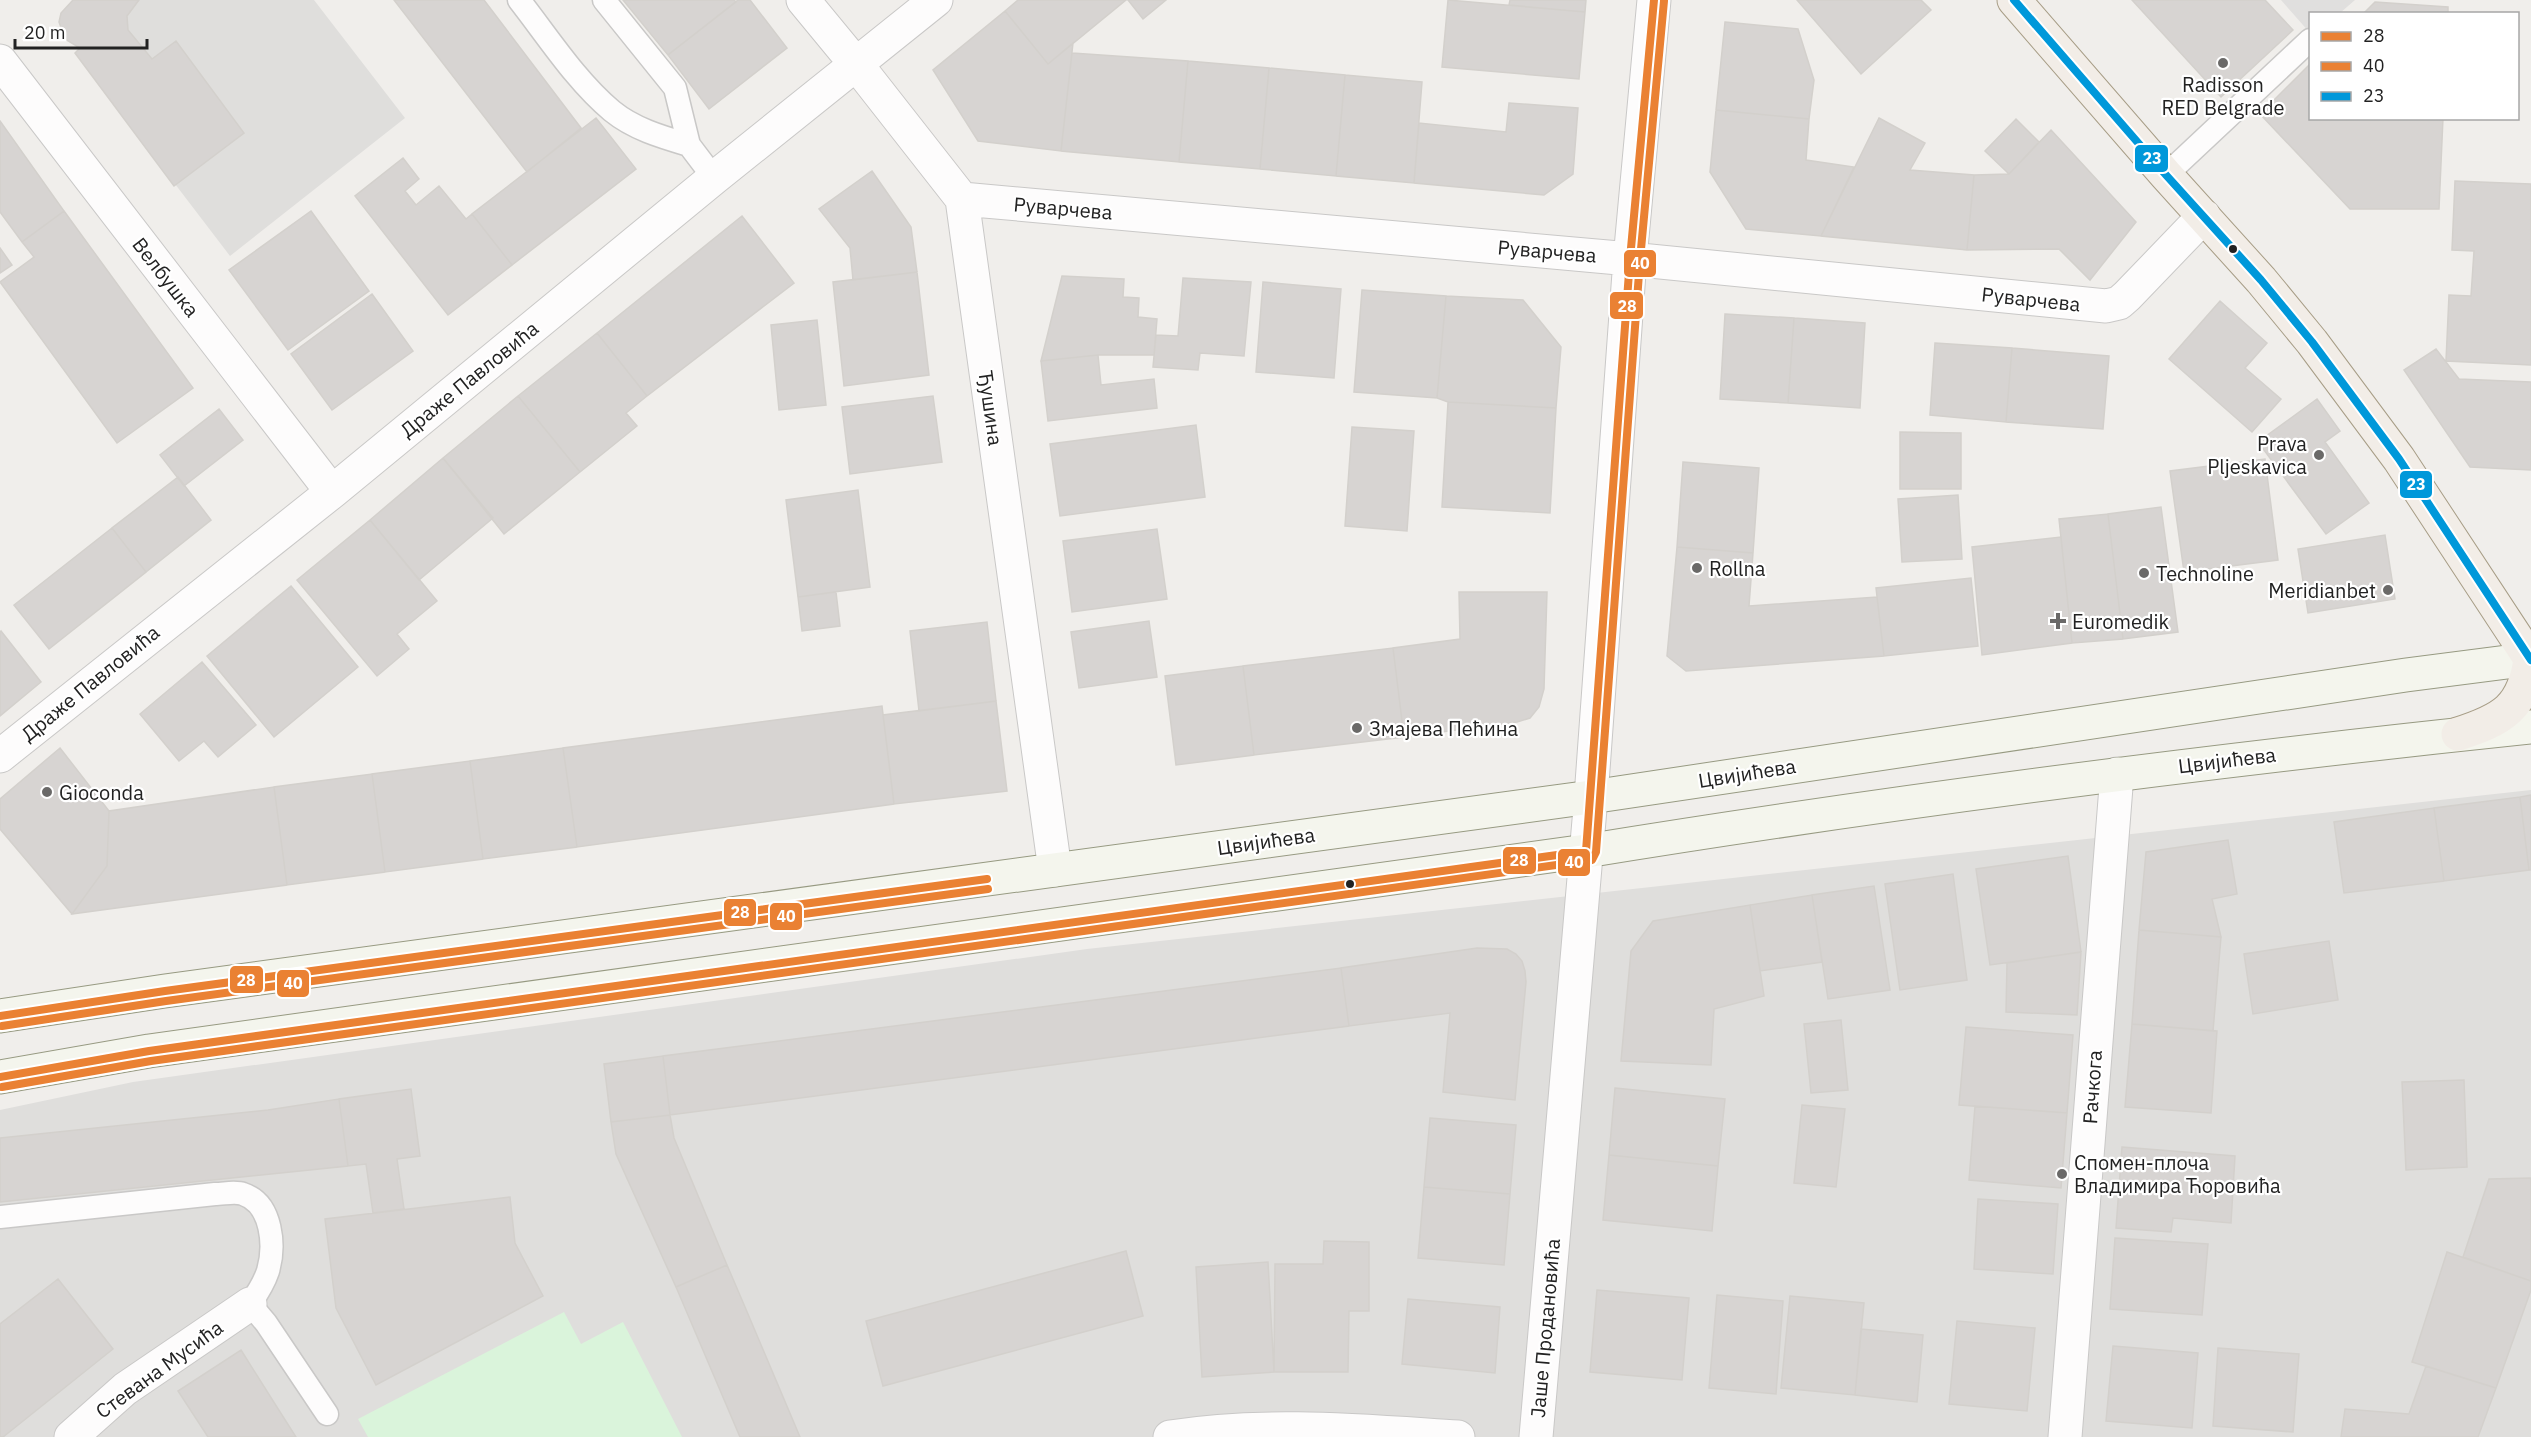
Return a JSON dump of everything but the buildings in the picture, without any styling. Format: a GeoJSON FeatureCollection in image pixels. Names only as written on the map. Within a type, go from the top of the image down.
{"type":"FeatureCollection","features":[{"type":"Feature","properties":{"kind":"main road"},"geometry":{"type":"LineString","coordinates":[[2014,0],[2261,280],[2365,412],[2405,468],[2531,659],[2517,702],[2494,721],[2458,734]]}},
{"type":"Feature","properties":{"kind":"main road","name":"Цвијићева"},"geometry":{"type":"LineString","coordinates":[[0,1016],[200,986],[1591,797],[2382,678],[2531,659]]}},
{"type":"Feature","properties":{"kind":"main road","name":"Цвијићева"},"geometry":{"type":"LineString","coordinates":[[0,1077],[149,1051],[1586,851],[1711,830],[2117,774],[2319,749],[2531,727]]}},
{"type":"Feature","properties":{"kind":"street"},"geometry":{"type":"LineString","coordinates":[[802,0],[857,65],[962,199]]}},
{"type":"Feature","properties":{"kind":"street","name":"Драже Павловића"},"geometry":{"type":"LineString","coordinates":[[0,756],[332,492],[714,178],[936,0]]}},
{"type":"Feature","properties":{"kind":"street","name":"Јаше Продановића"},"geometry":{"type":"LineString","coordinates":[[1536,1437],[1591,797],[1630,259],[1654,0]]}},
{"type":"Feature","properties":{"kind":"street","name":"Велбушка"},"geometry":{"type":"LineString","coordinates":[[0,61],[332,492]]}},
{"type":"Feature","properties":{"kind":"street","name":"Руварчева"},"geometry":{"type":"LineString","coordinates":[[962,199],[1630,259],[2106,306],[2119,303],[2127,296],[2204,216]]}},
{"type":"Feature","properties":{"kind":"street","name":"Ђушина"},"geometry":{"type":"LineString","coordinates":[[962,199],[1055,870]]}},
{"type":"Feature","properties":{"kind":"street","name":"Рачкога"},"geometry":{"type":"LineString","coordinates":[[2065,1437],[2117,774]]}},
{"type":"Feature","properties":{"kind":"street","name":"Стевана Мусића"},"geometry":{"type":"LineString","coordinates":[[71,1437],[125,1389],[250,1304]]}},
{"type":"Feature","properties":{"kind":"street"},"geometry":{"type":"LineString","coordinates":[[1170,1437],[1243,1430],[1299,1429],[1458,1437]]}},
{"type":"Feature","properties":{"kind":"lane"},"geometry":{"type":"LineString","coordinates":[[519,0],[588,87],[613,112],[656,135],[688,145]]}},
{"type":"Feature","properties":{"kind":"lane"},"geometry":{"type":"LineString","coordinates":[[604,0],[675,88],[688,145],[714,178]]}},
{"type":"Feature","properties":{"kind":"lane"},"geometry":{"type":"LineString","coordinates":[[2166,175],[2309,41]]}},
{"type":"Feature","properties":{"kind":"lane"},"geometry":{"type":"LineString","coordinates":[[0,1217],[215,1194],[243,1194],[251,1198],[266,1214],[272,1240],[268,1272],[250,1304],[266,1323],[327,1414]]}},
{"type":"Feature","properties":{"kind":"shaded area"},"geometry":{"type":"Polygon","coordinates":[[[73,0],[314,0],[405,118],[230,256],[75,53],[80,48],[65,39],[59,22],[61,13],[73,0]]]}},
{"type":"Feature","properties":{"kind":"shaded area"},"geometry":{"type":"Polygon","coordinates":[[[2281,0],[2355,0],[2341,12],[2309,12],[2309,32],[2281,0]]]}},
{"type":"Feature","properties":{"kind":"shaded area"},"geometry":{"type":"Polygon","coordinates":[[[2531,790],[2531,1437],[0,1437],[0,1110],[133,1082],[1087,949],[2531,790]]]}},
{"type":"Feature","properties":{"kind":"green space"},"geometry":{"type":"Polygon","coordinates":[[[564,1312],[581,1344],[623,1322],[682,1437],[368,1437],[358,1419],[564,1312]]]}},
{"type":"Feature","properties":{"kind":"transit line","name":"28"},"geometry":{"type":"LineString","coordinates":[[0,1077],[149,1051],[1586,851],[1630,259],[1654,0]]}},
{"type":"Feature","properties":{"kind":"transit line","name":"23"},"geometry":{"type":"LineString","coordinates":[[2014,0],[2261,280],[2312,342],[2399,459],[2531,660]]}},
{"type":"Feature","properties":{"kind":"transit line","name":"40"},"geometry":{"type":"LineString","coordinates":[[2,1087],[151,1061],[1592,860],[1596,852],[1640,260],[1664,1]]}},
{"type":"Feature","properties":{"kind":"transit line","name":"28"},"geometry":{"type":"LineString","coordinates":[[0,1016],[165,991],[987,879]]}},
{"type":"Feature","properties":{"kind":"transit line","name":"40"},"geometry":{"type":"LineString","coordinates":[[2,1026],[166,1001],[988,889]]}},
{"type":"Feature","properties":{"kind":"place","name":"Radisson RED Belgrade"},"geometry":{"type":"Point","coordinates":[2223,63]}},
{"type":"Feature","properties":{"kind":"place","name":"Prava Pljeskavica"},"geometry":{"type":"Point","coordinates":[2319,455]}},
{"type":"Feature","properties":{"kind":"place","name":"Rollna"},"geometry":{"type":"Point","coordinates":[1697,568]}},
{"type":"Feature","properties":{"kind":"place","name":"Technoline"},"geometry":{"type":"Point","coordinates":[2144,573]}},
{"type":"Feature","properties":{"kind":"place","name":"Meridianbet"},"geometry":{"type":"Point","coordinates":[2388,590]}},
{"type":"Feature","properties":{"kind":"place","name":"Euromedik"},"geometry":{"type":"Point","coordinates":[2058,621]}},
{"type":"Feature","properties":{"kind":"place","name":"Змајева Пећина"},"geometry":{"type":"Point","coordinates":[1357,728]}},
{"type":"Feature","properties":{"kind":"place","name":"Gioconda"},"geometry":{"type":"Point","coordinates":[47,792]}},
{"type":"Feature","properties":{"kind":"place","name":"Спомен-плоча Владимира Ћоровића"},"geometry":{"type":"Point","coordinates":[2062,1174]}}]}
